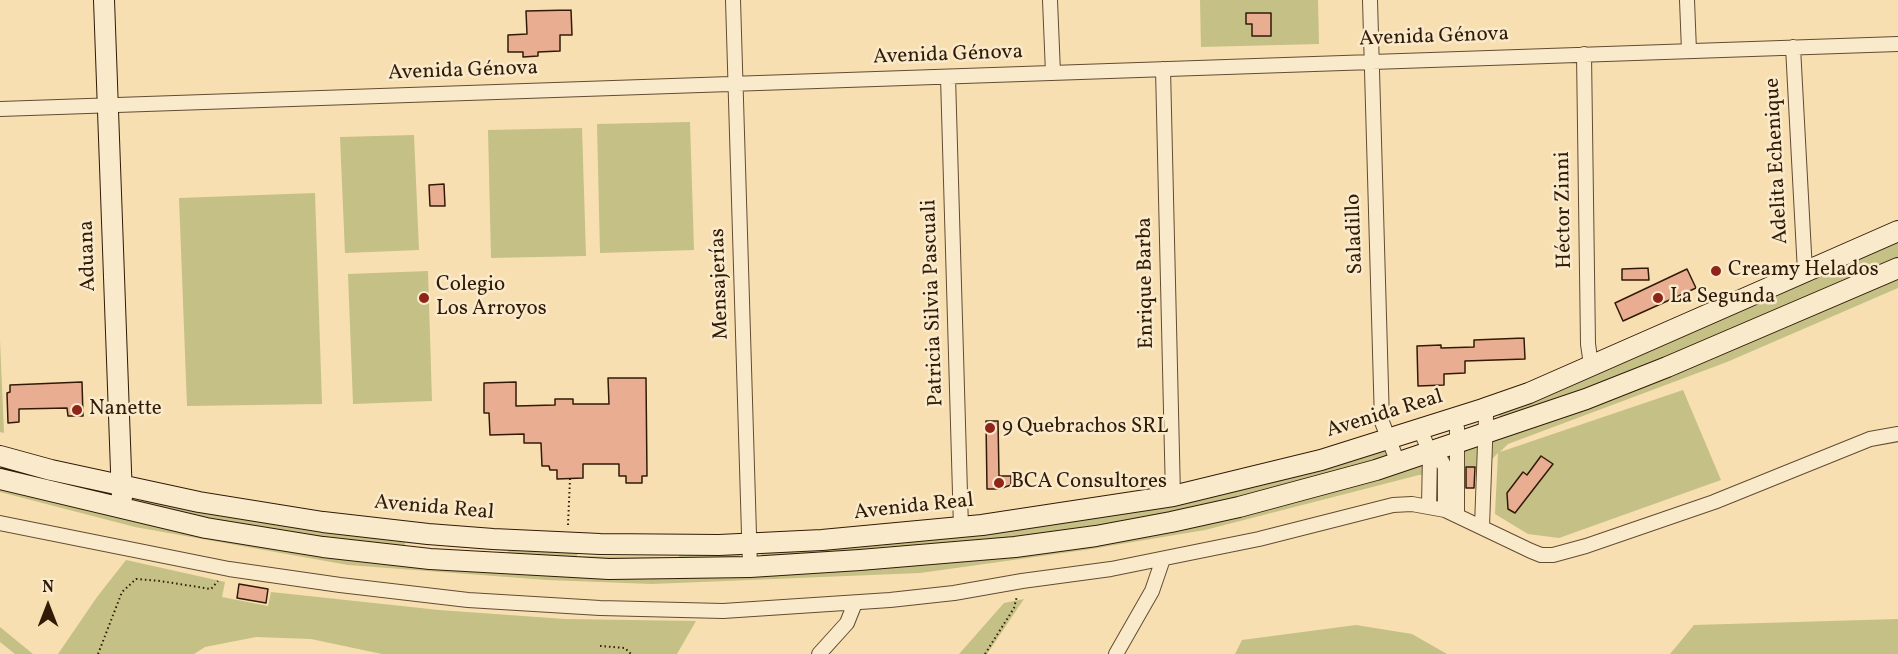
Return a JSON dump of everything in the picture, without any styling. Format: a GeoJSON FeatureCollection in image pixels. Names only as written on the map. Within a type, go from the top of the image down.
{"type":"FeatureCollection","features":[{"type":"Feature","properties":{"kind":"main road","name":"Aduana"},"geometry":{"type":"LineString","coordinates":[[104,0],[123,510]]}},
{"type":"Feature","properties":{"kind":"main road","name":"Avenida Real"},"geometry":{"type":"LineString","coordinates":[[0,456],[51,470],[199,502],[323,522],[428,534],[568,543],[707,545],[822,540],[962,528],[1173,496],[1321,460],[1420,429],[1529,393],[1898,231]]}},
{"type":"Feature","properties":{"kind":"main road"},"geometry":{"type":"LineString","coordinates":[[0,479],[206,528],[323,547],[430,560],[609,569],[750,567],[1015,547],[1096,536],[1239,507],[1344,480],[1430,453],[1586,399],[1667,367],[1898,268]]}},
{"type":"Feature","properties":{"kind":"street","name":"Mensajerías"},"geometry":{"type":"LineString","coordinates":[[733,0],[750,567]]}},
{"type":"Feature","properties":{"kind":"street"},"geometry":{"type":"LineString","coordinates":[[1050,0],[1053,73]]}},
{"type":"Feature","properties":{"kind":"street","name":"Saladillo"},"geometry":{"type":"LineString","coordinates":[[1370,0],[1382,422],[1398,463]]}},
{"type":"Feature","properties":{"kind":"street"},"geometry":{"type":"LineString","coordinates":[[1687,0],[1689,51]]}},
{"type":"Feature","properties":{"kind":"street","name":"Avenida Génova"},"geometry":{"type":"LineString","coordinates":[[0,109],[1898,44]]}},
{"type":"Feature","properties":{"kind":"street","name":"Adelita Echenique"},"geometry":{"type":"LineString","coordinates":[[1793,47],[1805,272]]}},
{"type":"Feature","properties":{"kind":"street","name":"Héctor Zinni"},"geometry":{"type":"LineString","coordinates":[[1584,54],[1588,344],[1591,365]]}},
{"type":"Feature","properties":{"kind":"street","name":"Enrique Barba"},"geometry":{"type":"LineString","coordinates":[[1163,69],[1173,496]]}},
{"type":"Feature","properties":{"kind":"street","name":"Patricia Silvia Pascuali"},"geometry":{"type":"LineString","coordinates":[[948,77],[962,528]]}},
{"type":"Feature","properties":{"kind":"street"},"geometry":{"type":"LineString","coordinates":[[1482,526],[1485,434],[1483,409]]}},
{"type":"Feature","properties":{"kind":"street"},"geometry":{"type":"LineString","coordinates":[[1451,512],[1457,443],[1454,418]]}},
{"type":"Feature","properties":{"kind":"street"},"geometry":{"type":"LineString","coordinates":[[1420,429],[1430,453],[1429,506]]}},
{"type":"Feature","properties":{"kind":"street"},"geometry":{"type":"LineString","coordinates":[[0,523],[229,569],[340,585],[468,600],[600,608],[723,611],[855,603],[954,593],[1111,569],[1259,539],[1393,505],[1429,506],[1451,512],[1531,552],[1553,555],[1714,502],[1870,439],[1898,434]]}},
{"type":"Feature","properties":{"kind":"street"},"geometry":{"type":"LineString","coordinates":[[1430,453],[1441,460],[1445,467],[1451,512]]}},
{"type":"Feature","properties":{"kind":"street"},"geometry":{"type":"LineString","coordinates":[[1116,654],[1152,591],[1163,560]]}},
{"type":"Feature","properties":{"kind":"street"},"geometry":{"type":"LineString","coordinates":[[819,654],[847,623],[855,603]]}},
{"type":"Feature","properties":{"kind":"path"},"geometry":{"type":"LineString","coordinates":[[568,543],[570,478]]}},
{"type":"Feature","properties":{"kind":"path"},"geometry":{"type":"LineString","coordinates":[[98,654],[122,592],[136,579],[160,580],[211,589],[229,569]]}},
{"type":"Feature","properties":{"kind":"path"},"geometry":{"type":"LineString","coordinates":[[986,654],[1014,608],[1022,581]]}},
{"type":"Feature","properties":{"kind":"path"},"geometry":{"type":"LineString","coordinates":[[600,646],[625,648],[631,654]]}},
{"type":"Feature","properties":{"kind":"shaded area"},"geometry":{"type":"Polygon","coordinates":[[[1200,0],[1318,0],[1319,44],[1201,47],[1200,0]]]}},
{"type":"Feature","properties":{"kind":"shaded area"},"geometry":{"type":"Polygon","coordinates":[[[690,122],[694,250],[600,253],[597,124],[690,122]]]}},
{"type":"Feature","properties":{"kind":"shaded area"},"geometry":{"type":"Polygon","coordinates":[[[582,128],[586,256],[491,258],[488,130],[582,128]]]}},
{"type":"Feature","properties":{"kind":"shaded area"},"geometry":{"type":"Polygon","coordinates":[[[414,135],[419,250],[345,253],[340,137],[414,135]]]}},
{"type":"Feature","properties":{"kind":"shaded area"},"geometry":{"type":"Polygon","coordinates":[[[315,193],[322,404],[187,406],[179,198],[315,193]]]}},
{"type":"Feature","properties":{"kind":"shaded area"},"geometry":{"type":"Polygon","coordinates":[[[1898,237],[1898,261],[1663,364],[1501,419],[1498,412],[1898,237]]]}},
{"type":"Feature","properties":{"kind":"shaded area"},"geometry":{"type":"Polygon","coordinates":[[[1898,268],[1898,288],[1727,362],[1508,444],[1500,452],[1683,390],[1721,480],[1559,538],[1528,534],[1495,514],[1498,453],[1490,461],[1490,469],[1460,467],[1449,473],[1419,475],[1205,530],[1085,550],[920,573],[652,584],[547,580],[348,565],[135,527],[0,492],[0,479],[206,528],[609,569],[1015,547],[1376,470],[1898,268]]]}},
{"type":"Feature","properties":{"kind":"shaded area"},"geometry":{"type":"Polygon","coordinates":[[[428,271],[432,401],[353,404],[348,274],[428,271]]]}},
{"type":"Feature","properties":{"kind":"shaded area"},"geometry":{"type":"Polygon","coordinates":[[[0,340],[4,433],[0,432],[0,340]]]}},
{"type":"Feature","properties":{"kind":"shaded area"},"geometry":{"type":"Polygon","coordinates":[[[1382,447],[1387,454],[1386,458],[1342,476],[1065,537],[761,559],[761,552],[970,533],[1382,447]]]}},
{"type":"Feature","properties":{"kind":"shaded area"},"geometry":{"type":"Polygon","coordinates":[[[143,497],[578,548],[577,556],[679,557],[680,550],[740,551],[740,559],[737,561],[509,558],[508,551],[405,543],[404,551],[289,535],[141,506],[143,497]]]}},
{"type":"Feature","properties":{"kind":"shaded area"},"geometry":{"type":"Polygon","coordinates":[[[126,560],[225,582],[222,597],[268,606],[271,592],[439,610],[565,619],[696,621],[677,654],[382,654],[311,639],[256,637],[205,647],[194,654],[58,654],[97,597],[126,560]]]}},
{"type":"Feature","properties":{"kind":"shaded area"},"geometry":{"type":"Polygon","coordinates":[[[1024,599],[987,654],[959,654],[1004,603],[1024,599]]]}},
{"type":"Feature","properties":{"kind":"shaded area"},"geometry":{"type":"Polygon","coordinates":[[[1898,619],[1898,654],[1670,654],[1694,625],[1898,619]]]}},
{"type":"Feature","properties":{"kind":"shaded area"},"geometry":{"type":"Polygon","coordinates":[[[1356,625],[1412,634],[1447,654],[1235,654],[1242,640],[1356,625]]]}},
{"type":"Feature","properties":{"kind":"shaded area"},"geometry":{"type":"Polygon","coordinates":[[[0,627],[33,654],[15,654],[0,642],[0,627]]]}},
{"type":"Feature","properties":{"kind":"building"},"geometry":{"type":"Polygon","coordinates":[[[571,10],[572,35],[560,35],[560,51],[538,52],[538,56],[523,57],[523,52],[508,52],[508,35],[527,34],[526,11],[571,10]]]}},
{"type":"Feature","properties":{"kind":"building"},"geometry":{"type":"Polygon","coordinates":[[[1246,13],[1271,13],[1271,36],[1252,36],[1252,24],[1246,24],[1246,13]]]}},
{"type":"Feature","properties":{"kind":"building"},"geometry":{"type":"Polygon","coordinates":[[[444,184],[445,206],[430,206],[429,185],[444,184]]]}},
{"type":"Feature","properties":{"kind":"building"},"geometry":{"type":"Polygon","coordinates":[[[1648,268],[1649,280],[1622,280],[1622,269],[1648,268]]]}},
{"type":"Feature","properties":{"kind":"building"},"geometry":{"type":"Polygon","coordinates":[[[1687,269],[1696,288],[1623,321],[1615,303],[1687,269]]]}},
{"type":"Feature","properties":{"kind":"building"},"geometry":{"type":"Polygon","coordinates":[[[1524,338],[1525,359],[1465,361],[1465,373],[1444,374],[1444,385],[1418,386],[1417,346],[1474,347],[1474,340],[1524,338]]]}},
{"type":"Feature","properties":{"kind":"building"},"geometry":{"type":"Polygon","coordinates":[[[608,378],[646,378],[647,476],[642,476],[642,483],[626,483],[626,476],[619,476],[619,464],[583,464],[583,478],[557,479],[557,470],[550,470],[549,466],[542,466],[541,443],[524,443],[524,434],[490,435],[489,413],[484,413],[484,383],[516,382],[516,406],[555,405],[555,399],[573,399],[573,404],[609,404],[608,378]]]}},
{"type":"Feature","properties":{"kind":"building"},"geometry":{"type":"Polygon","coordinates":[[[82,382],[83,416],[68,416],[67,408],[19,409],[19,422],[8,423],[7,393],[10,392],[10,385],[82,382]]]}},
{"type":"Feature","properties":{"kind":"building"},"geometry":{"type":"Polygon","coordinates":[[[986,421],[998,421],[999,476],[1011,476],[1011,485],[999,489],[987,489],[986,421]]]}},
{"type":"Feature","properties":{"kind":"building"},"geometry":{"type":"Polygon","coordinates":[[[1541,456],[1553,464],[1515,513],[1508,509],[1507,493],[1523,472],[1527,475],[1541,456]]]}},
{"type":"Feature","properties":{"kind":"building"},"geometry":{"type":"Polygon","coordinates":[[[1466,467],[1475,467],[1474,488],[1466,488],[1466,467]]]}},
{"type":"Feature","properties":{"kind":"building"},"geometry":{"type":"Polygon","coordinates":[[[239,584],[268,589],[266,603],[237,598],[239,584]]]}},
{"type":"Feature","properties":{"kind":"place","name":"Creamy Helados"},"geometry":{"type":"Point","coordinates":[1716,271]}},
{"type":"Feature","properties":{"kind":"place","name":"Colegio Los Arroyos"},"geometry":{"type":"Point","coordinates":[424,298]}},
{"type":"Feature","properties":{"kind":"place","name":"La Segunda"},"geometry":{"type":"Point","coordinates":[1658,298]}},
{"type":"Feature","properties":{"kind":"place","name":"Nanette"},"geometry":{"type":"Point","coordinates":[77,410]}},
{"type":"Feature","properties":{"kind":"place","name":"9 Quebrachos SRL"},"geometry":{"type":"Point","coordinates":[990,428]}},
{"type":"Feature","properties":{"kind":"place","name":"BCA Consultores"},"geometry":{"type":"Point","coordinates":[999,483]}}]}
